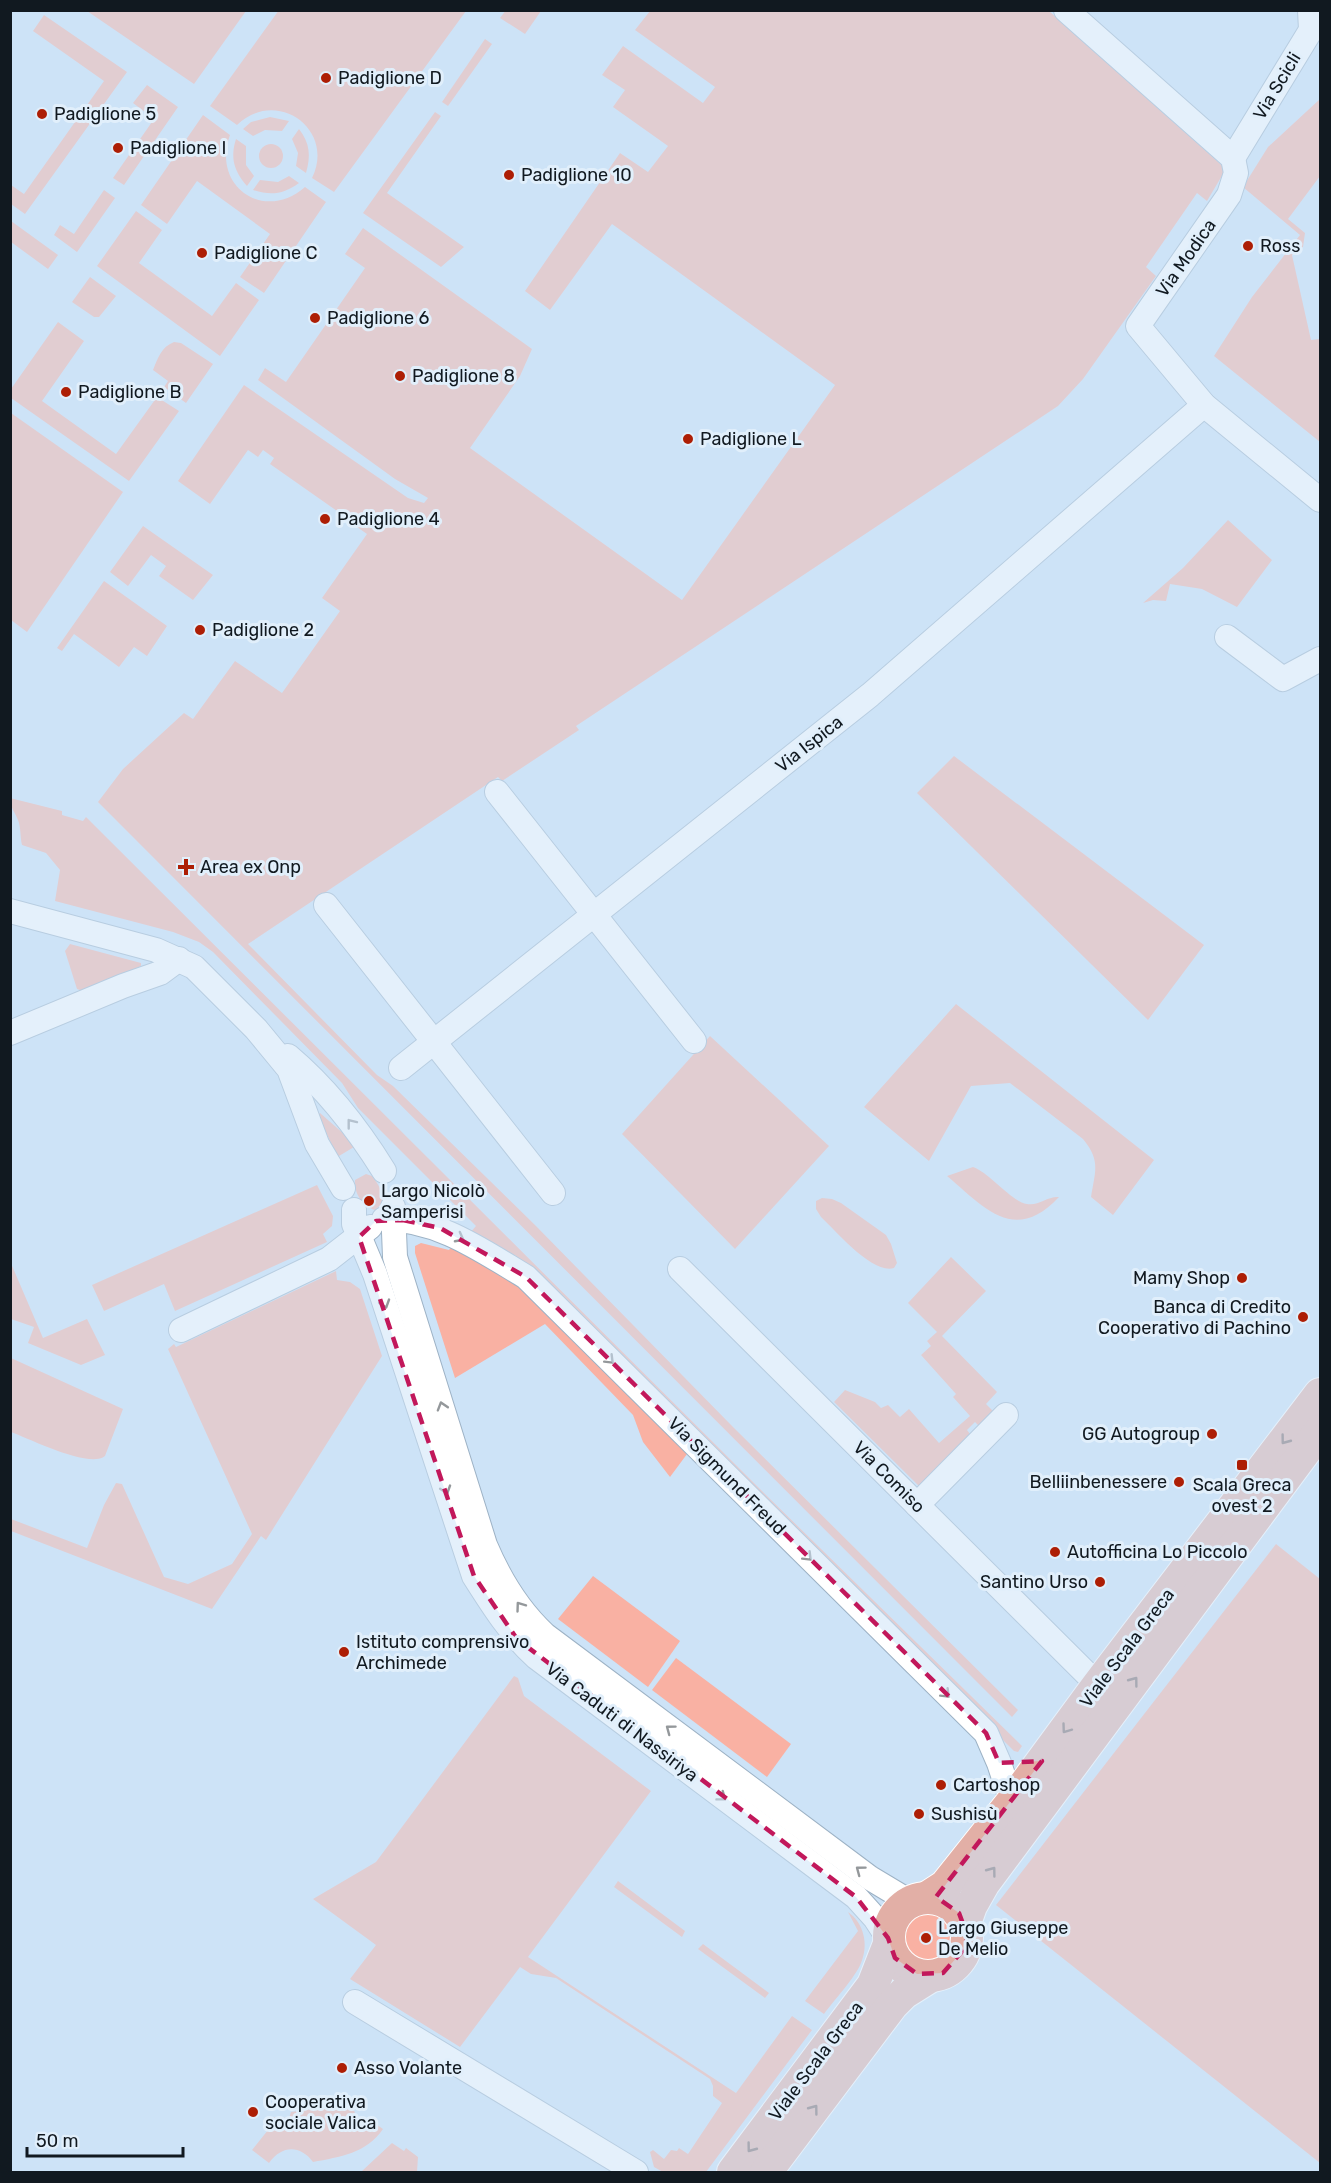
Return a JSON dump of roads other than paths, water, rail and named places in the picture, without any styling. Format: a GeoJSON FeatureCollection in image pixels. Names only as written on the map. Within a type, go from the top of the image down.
{"type":"FeatureCollection","features":[{"type":"Feature","properties":{"kind":"main road","name":"Viale Scala Greca"},"geometry":{"type":"LineString","coordinates":[[919,1899],[945,1886],[1012,1802],[1098,1685],[1320,1394]]}},
{"type":"Feature","properties":{"kind":"main road","name":"Viale Scala Greca"},"geometry":{"type":"LineString","coordinates":[[965,1923],[971,1906],[984,1883],[1320,1431]]}},
{"type":"Feature","properties":{"kind":"main road"},"geometry":{"type":"LineString","coordinates":[[919,1899],[940,1899],[951,1904],[965,1923],[966,1947],[961,1958],[943,1973],[931,1976],[917,1974],[904,1968],[895,1958],[889,1941],[890,1927],[894,1917],[919,1899]]}},
{"type":"Feature","properties":{"kind":"main road","name":"Viale Scala Greca"},"geometry":{"type":"LineString","coordinates":[[733,2172],[873,1984],[889,1941]]}},
{"type":"Feature","properties":{"kind":"main road","name":"Viale Scala Greca"},"geometry":{"type":"LineString","coordinates":[[766,2172],[892,2005],[904,1993],[931,1976]]}},
{"type":"Feature","properties":{"kind":"street"},"geometry":{"type":"LineString","coordinates":[[1066,10],[1233,158]]}},
{"type":"Feature","properties":{"kind":"street","name":"Via Scicli"},"geometry":{"type":"LineString","coordinates":[[1233,158],[1311,30],[1310,10]]}},
{"type":"Feature","properties":{"kind":"street","name":"Via Modica"},"geometry":{"type":"LineString","coordinates":[[1233,158],[1236,173],[1229,195],[1138,326],[1204,405],[1320,500]]}},
{"type":"Feature","properties":{"kind":"street","name":"Via Ispica"},"geometry":{"type":"LineString","coordinates":[[401,1068],[870,695],[1204,405]]}},
{"type":"Feature","properties":{"kind":"street"},"geometry":{"type":"LineString","coordinates":[[1227,637],[1284,680],[1320,660]]}},
{"type":"Feature","properties":{"kind":"street"},"geometry":{"type":"LineString","coordinates":[[497,792],[694,1041]]}},
{"type":"Feature","properties":{"kind":"street"},"geometry":{"type":"LineString","coordinates":[[326,905],[553,1194]]}},
{"type":"Feature","properties":{"kind":"street"},"geometry":{"type":"LineString","coordinates":[[10,911],[156,950],[194,967],[256,1029],[289,1069],[317,1144],[365,1227]]}},
{"type":"Feature","properties":{"kind":"street"},"geometry":{"type":"LineString","coordinates":[[10,1033],[160,973],[179,959]]}},
{"type":"Feature","properties":{"kind":"street"},"geometry":{"type":"LineString","coordinates":[[256,1029],[296,1062],[338,1106],[368,1145],[391,1183],[394,1194],[365,1227],[349,1258],[360,1262],[375,1274]]}},
{"type":"Feature","properties":{"kind":"street"},"geometry":{"type":"LineString","coordinates":[[343,1188],[344,1178],[356,1163],[368,1161],[376,1163],[384,1171]]}},
{"type":"Feature","properties":{"kind":"street"},"geometry":{"type":"LineString","coordinates":[[181,1330],[365,1227]]}},
{"type":"Feature","properties":{"kind":"street","name":"Via Caduti di Nassiriya"},"geometry":{"type":"LineString","coordinates":[[365,1227],[375,1274],[474,1576],[502,1620],[517,1639],[536,1657],[856,1897],[875,1918],[889,1941]]}},
{"type":"Feature","properties":{"kind":"street","name":"Via Caduti di Nassiriya"},"geometry":{"type":"LineString","coordinates":[[365,1227],[395,1257],[485,1545],[506,1586],[532,1623],[870,1878],[919,1899]]}},
{"type":"Feature","properties":{"kind":"street","name":"Via Sigmund Freud"},"geometry":{"type":"LineString","coordinates":[[365,1227],[441,1228],[526,1277],[986,1733],[1012,1802]]}},
{"type":"Feature","properties":{"kind":"street","name":"Via Comiso"},"geometry":{"type":"LineString","coordinates":[[680,1269],[1098,1685]]}},
{"type":"Feature","properties":{"kind":"street"},"geometry":{"type":"LineString","coordinates":[[917,1505],[1006,1415]]}},
{"type":"Feature","properties":{"kind":"street"},"geometry":{"type":"LineString","coordinates":[[999,1763],[1042,1761]]}},
{"type":"Feature","properties":{"kind":"street"},"geometry":{"type":"LineString","coordinates":[[355,2002],[636,2172]]}},
{"type":"Feature","properties":{"kind":"place","name":"Padiglione D"},"geometry":{"type":"Point","coordinates":[326,78]}},
{"type":"Feature","properties":{"kind":"place","name":"Padiglione 5"},"geometry":{"type":"Point","coordinates":[42,114]}},
{"type":"Feature","properties":{"kind":"place","name":"Padiglione I"},"geometry":{"type":"Point","coordinates":[118,148]}},
{"type":"Feature","properties":{"kind":"place","name":"Padiglione 10"},"geometry":{"type":"Point","coordinates":[509,175]}},
{"type":"Feature","properties":{"kind":"place","name":"Ross"},"geometry":{"type":"Point","coordinates":[1248,246]}},
{"type":"Feature","properties":{"kind":"place","name":"Padiglione C"},"geometry":{"type":"Point","coordinates":[202,253]}},
{"type":"Feature","properties":{"kind":"place","name":"Padiglione 6"},"geometry":{"type":"Point","coordinates":[315,318]}},
{"type":"Feature","properties":{"kind":"place","name":"Padiglione 8"},"geometry":{"type":"Point","coordinates":[400,376]}},
{"type":"Feature","properties":{"kind":"place","name":"Padiglione B"},"geometry":{"type":"Point","coordinates":[66,392]}},
{"type":"Feature","properties":{"kind":"place","name":"Padiglione L"},"geometry":{"type":"Point","coordinates":[688,439]}},
{"type":"Feature","properties":{"kind":"place","name":"Padiglione 4"},"geometry":{"type":"Point","coordinates":[325,519]}},
{"type":"Feature","properties":{"kind":"place","name":"Padiglione 2"},"geometry":{"type":"Point","coordinates":[200,630]}},
{"type":"Feature","properties":{"kind":"place","name":"Area ex Onp"},"geometry":{"type":"Point","coordinates":[186,867]}},
{"type":"Feature","properties":{"kind":"place","name":"Largo Nicolò Samperisi"},"geometry":{"type":"Point","coordinates":[369,1201]}},
{"type":"Feature","properties":{"kind":"place","name":"Mamy Shop"},"geometry":{"type":"Point","coordinates":[1242,1278]}},
{"type":"Feature","properties":{"kind":"place","name":"Banca di Credito Cooperativo di Pachino"},"geometry":{"type":"Point","coordinates":[1303,1317]}},
{"type":"Feature","properties":{"kind":"place","name":"GG Autogroup"},"geometry":{"type":"Point","coordinates":[1212,1434]}},
{"type":"Feature","properties":{"kind":"place","name":"Scala Greca ovest 2"},"geometry":{"type":"Point","coordinates":[1242,1465]}},
{"type":"Feature","properties":{"kind":"place","name":"Belliinbenessere"},"geometry":{"type":"Point","coordinates":[1179,1482]}},
{"type":"Feature","properties":{"kind":"place","name":"Autofficina Lo Piccolo"},"geometry":{"type":"Point","coordinates":[1055,1552]}},
{"type":"Feature","properties":{"kind":"place","name":"Santino Urso"},"geometry":{"type":"Point","coordinates":[1100,1582]}},
{"type":"Feature","properties":{"kind":"place","name":"Istituto comprensivo Archimede"},"geometry":{"type":"Point","coordinates":[344,1652]}},
{"type":"Feature","properties":{"kind":"place","name":"Cartoshop"},"geometry":{"type":"Point","coordinates":[941,1785]}},
{"type":"Feature","properties":{"kind":"place","name":"Sushisù"},"geometry":{"type":"Point","coordinates":[919,1814]}},
{"type":"Feature","properties":{"kind":"place","name":"Largo Giuseppe De Melio"},"geometry":{"type":"Point","coordinates":[926,1938]}},
{"type":"Feature","properties":{"kind":"place","name":"Asso Volante"},"geometry":{"type":"Point","coordinates":[342,2068]}},
{"type":"Feature","properties":{"kind":"place","name":"Cooperativa sociale Valica"},"geometry":{"type":"Point","coordinates":[253,2112]}}]}
